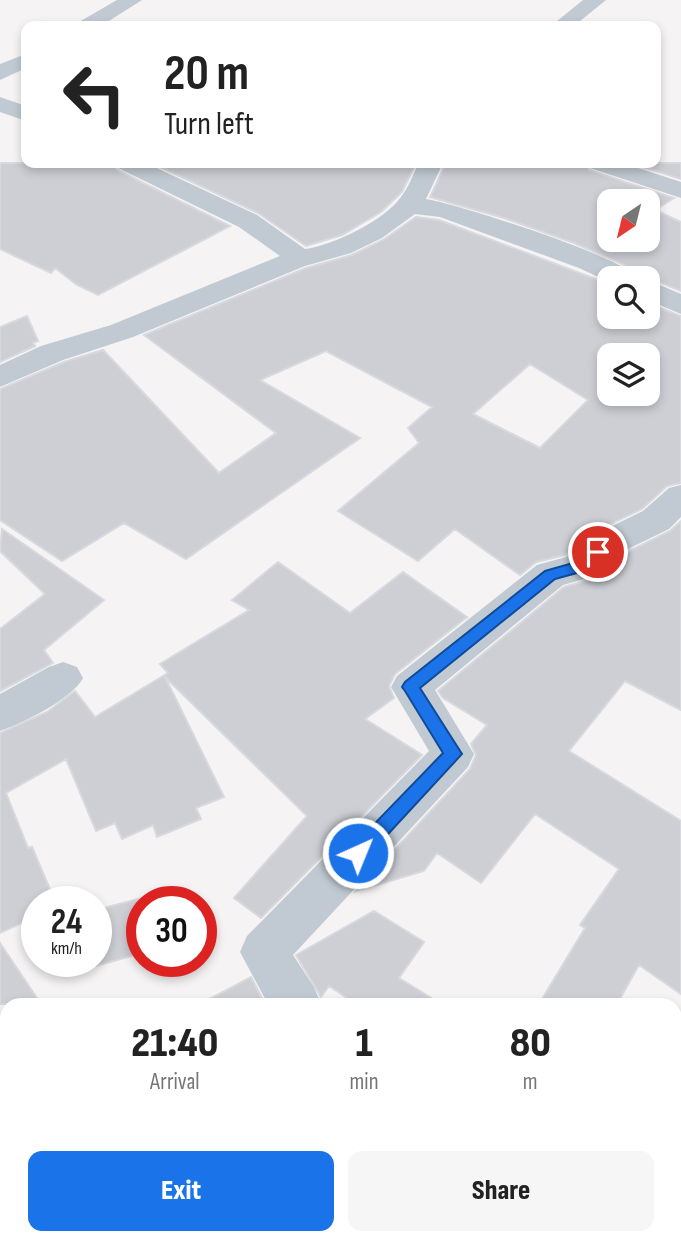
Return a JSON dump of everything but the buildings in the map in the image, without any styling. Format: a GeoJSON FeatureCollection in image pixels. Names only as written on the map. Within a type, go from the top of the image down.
{"type":"FeatureCollection","features":[{"type":"Feature","properties":{"kind":"street"},"geometry":{"type":"LineString","coordinates":[[95,21],[132,0]]}},
{"type":"Feature","properties":{"kind":"street"},"geometry":{"type":"LineString","coordinates":[[568,21],[596,0]]}},
{"type":"Feature","properties":{"kind":"street"},"geometry":{"type":"LineString","coordinates":[[0,73],[21,62]]}},
{"type":"Feature","properties":{"kind":"street"},"geometry":{"type":"LineString","coordinates":[[0,104],[21,112]]}},
{"type":"Feature","properties":{"kind":"street"},"geometry":{"type":"LineString","coordinates":[[138,168],[248,220],[300,258]]}},
{"type":"Feature","properties":{"kind":"street"},"geometry":{"type":"LineString","coordinates":[[0,377],[52,353],[122,331],[300,258],[313,258],[366,235],[393,220],[409,205],[428,168]]}},
{"type":"Feature","properties":{"kind":"street"},"geometry":{"type":"LineString","coordinates":[[614,168],[681,190]]}},
{"type":"Feature","properties":{"kind":"street"},"geometry":{"type":"LineString","coordinates":[[409,205],[445,210],[598,266]]}},
{"type":"Feature","properties":{"kind":"street"},"geometry":{"type":"LineString","coordinates":[[660,295],[681,305]]}},
{"type":"Feature","properties":{"kind":"street"},"geometry":{"type":"LineString","coordinates":[[292,998],[264,951],[453,754],[411,687],[550,575],[578,567],[617,538],[656,520],[681,497]]}},
{"type":"Feature","properties":{"kind":"street"},"geometry":{"type":"LineString","coordinates":[[0,714],[63,678]]}},
{"type":"Feature","properties":{"kind":"route"},"geometry":{"type":"LineString","coordinates":[[358,853],[453,754],[411,687],[550,575],[578,567],[598,552]]}}]}
